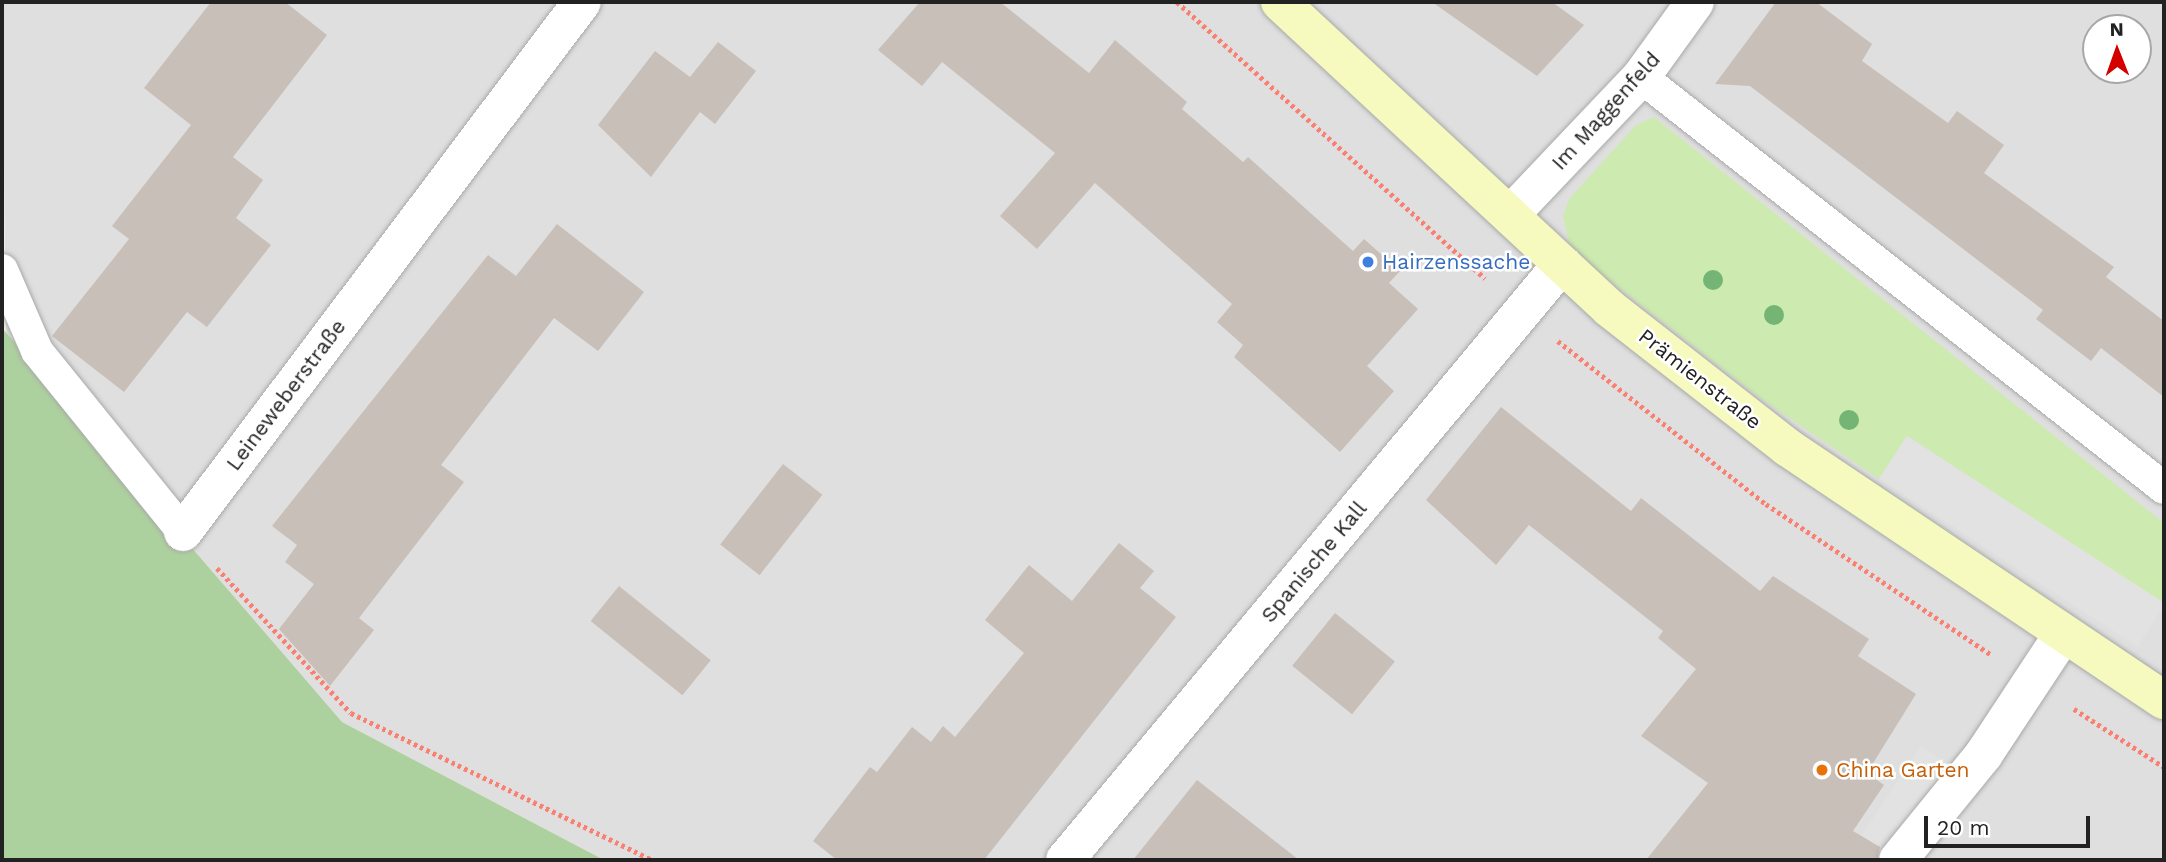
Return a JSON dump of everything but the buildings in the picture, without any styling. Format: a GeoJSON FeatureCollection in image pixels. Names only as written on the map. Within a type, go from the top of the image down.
{"type":"FeatureCollection","features":[{"type":"Feature","properties":{"kind":"street","name":"Leineweberstraße"},"geometry":{"type":"LineString","coordinates":[[183,532],[582,2]]}},
{"type":"Feature","properties":{"kind":"street","name":"Prämienstraße"},"geometry":{"type":"LineString","coordinates":[[1280,2],[1609,308],[1787,447],[2164,700]]}},
{"type":"Feature","properties":{"kind":"street","name":"Im Maggenfeld"},"geometry":{"type":"LineString","coordinates":[[1510,215],[1641,77],[1695,2]]}},
{"type":"Feature","properties":{"kind":"street","name":"Spanische Kall"},"geometry":{"type":"LineString","coordinates":[[1065,860],[1562,264]]}},
{"type":"Feature","properties":{"kind":"street"},"geometry":{"type":"LineString","coordinates":[[1898,860],[1984,754],[2063,634]]}},
{"type":"Feature","properties":{"kind":"lane"},"geometry":{"type":"LineString","coordinates":[[1641,77],[2164,488]]}},
{"type":"Feature","properties":{"kind":"lane"},"geometry":{"type":"LineString","coordinates":[[2,270],[37,351],[183,532]]}},
{"type":"Feature","properties":{"kind":"path"},"geometry":{"type":"LineString","coordinates":[[183,532],[351,713],[653,860]]}},
{"type":"Feature","properties":{"kind":"shaded area"},"geometry":{"type":"Polygon","coordinates":[[[2,2],[2164,2],[2164,860],[604,860],[342,722],[6,338],[2,2]]]}},
{"type":"Feature","properties":{"kind":"shaded area"},"geometry":{"type":"Polygon","coordinates":[[[1907,436],[2164,603],[2138,647],[1879,479],[1907,436]]]}},
{"type":"Feature","properties":{"kind":"shaded area"},"geometry":{"type":"Polygon","coordinates":[[[1921,746],[1951,766],[1915,818],[1888,831],[1869,860],[1845,860],[1921,746]]]}},
{"type":"Feature","properties":{"kind":"green space"},"geometry":{"type":"Polygon","coordinates":[[[1654,117],[2164,523],[2164,605],[1907,436],[1879,479],[1760,398],[1596,270],[1569,243],[1563,216],[1569,199],[1636,125],[1654,117]]]}},
{"type":"Feature","properties":{"kind":"green space"},"geometry":{"type":"Polygon","coordinates":[[[2,328],[342,722],[604,860],[2,860],[2,328]]]}},
{"type":"Feature","properties":{"kind":"place","name":"Hairzenssache"},"geometry":{"type":"Point","coordinates":[1368,262]}},
{"type":"Feature","properties":{"kind":"place","name":"China Garten"},"geometry":{"type":"Point","coordinates":[1822,770]}}]}
